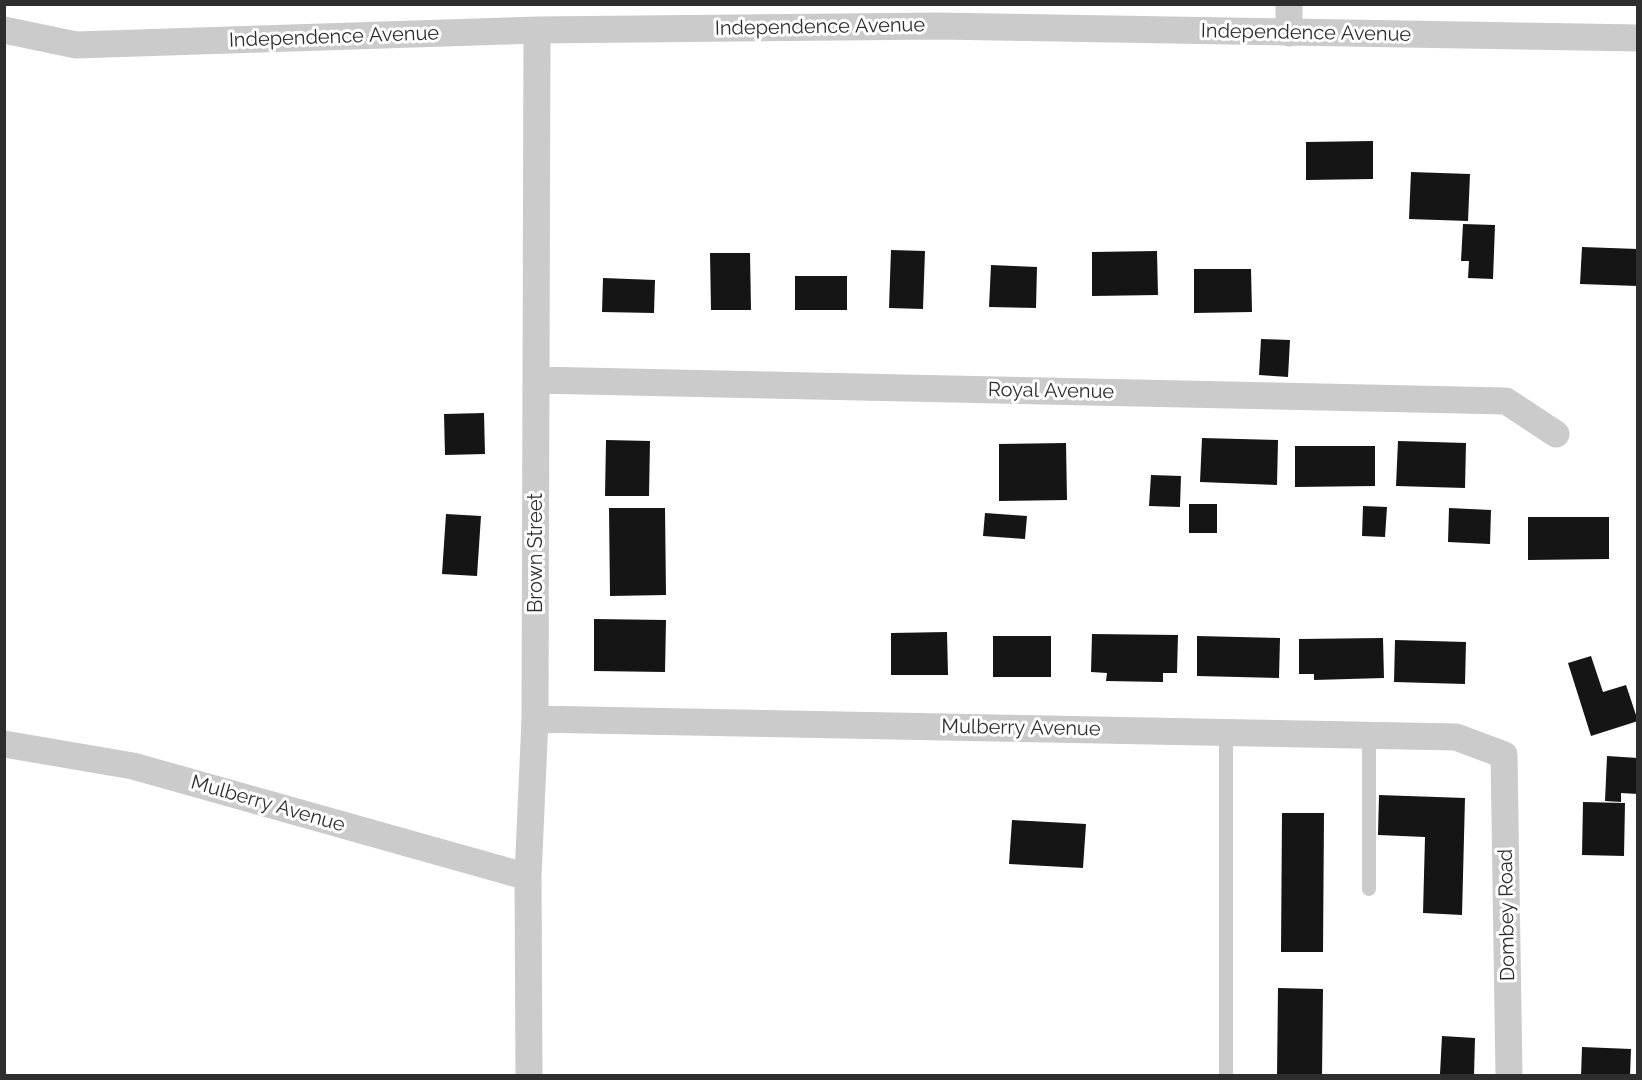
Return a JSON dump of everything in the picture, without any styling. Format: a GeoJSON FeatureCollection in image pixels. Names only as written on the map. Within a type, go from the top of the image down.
{"type":"FeatureCollection","features":[{"type":"Feature","properties":{"kind":"street"},"geometry":{"type":"LineString","coordinates":[[1289,4],[1289,33]]}},
{"type":"Feature","properties":{"kind":"street","name":"Independence Avenue"},"geometry":{"type":"LineString","coordinates":[[4,30],[76,45],[938,15],[1289,33],[1638,38]]}},
{"type":"Feature","properties":{"kind":"street","name":"Brown Street"},"geometry":{"type":"LineString","coordinates":[[529,1076],[528,877],[535,719],[537,30]]}},
{"type":"Feature","properties":{"kind":"street","name":"Royal Avenue"},"geometry":{"type":"LineString","coordinates":[[536,380],[1506,401],[1556,434]]}},
{"type":"Feature","properties":{"kind":"street","name":"Mulberry Avenue"},"geometry":{"type":"LineString","coordinates":[[535,719],[1456,737],[1504,755]]}},
{"type":"Feature","properties":{"kind":"street","name":"Mulberry Avenue"},"geometry":{"type":"LineString","coordinates":[[4,744],[133,766],[528,877]]}},
{"type":"Feature","properties":{"kind":"street","name":"Dombey Road"},"geometry":{"type":"LineString","coordinates":[[1504,755],[1509,1076]]}},
{"type":"Feature","properties":{"kind":"lane"},"geometry":{"type":"LineString","coordinates":[[1226,732],[1226,1076]]}},
{"type":"Feature","properties":{"kind":"lane"},"geometry":{"type":"LineString","coordinates":[[1369,735],[1369,890]]}},
{"type":"Feature","properties":{"kind":"building"},"geometry":{"type":"Polygon","coordinates":[[[1373,141],[1373,179],[1306,180],[1306,142],[1373,141]]]}},
{"type":"Feature","properties":{"kind":"building"},"geometry":{"type":"Polygon","coordinates":[[[1411,172],[1470,174],[1468,221],[1409,219],[1411,172]]]}},
{"type":"Feature","properties":{"kind":"building"},"geometry":{"type":"Polygon","coordinates":[[[1463,224],[1495,225],[1493,279],[1468,278],[1469,261],[1461,261],[1463,224]]]}},
{"type":"Feature","properties":{"kind":"building"},"geometry":{"type":"Polygon","coordinates":[[[1582,247],[1638,249],[1638,286],[1580,284],[1582,247]]]}},
{"type":"Feature","properties":{"kind":"building"},"geometry":{"type":"Polygon","coordinates":[[[891,250],[925,251],[923,309],[889,308],[891,250]]]}},
{"type":"Feature","properties":{"kind":"building"},"geometry":{"type":"Polygon","coordinates":[[[1157,251],[1158,295],[1092,296],[1092,252],[1157,251]]]}},
{"type":"Feature","properties":{"kind":"building"},"geometry":{"type":"Polygon","coordinates":[[[710,253],[750,253],[751,310],[711,310],[710,253]]]}},
{"type":"Feature","properties":{"kind":"building"},"geometry":{"type":"Polygon","coordinates":[[[991,265],[1037,267],[1036,308],[989,307],[991,265]]]}},
{"type":"Feature","properties":{"kind":"building"},"geometry":{"type":"Polygon","coordinates":[[[1194,269],[1251,269],[1252,312],[1194,313],[1194,269]]]}},
{"type":"Feature","properties":{"kind":"building"},"geometry":{"type":"Polygon","coordinates":[[[795,276],[847,276],[847,310],[795,310],[795,276]]]}},
{"type":"Feature","properties":{"kind":"building"},"geometry":{"type":"Polygon","coordinates":[[[603,278],[655,280],[654,313],[602,312],[603,278]]]}},
{"type":"Feature","properties":{"kind":"building"},"geometry":{"type":"Polygon","coordinates":[[[1261,339],[1290,340],[1288,377],[1259,375],[1261,339]]]}},
{"type":"Feature","properties":{"kind":"building"},"geometry":{"type":"Polygon","coordinates":[[[484,413],[485,454],[445,455],[444,414],[484,413]]]}},
{"type":"Feature","properties":{"kind":"building"},"geometry":{"type":"Polygon","coordinates":[[[1202,438],[1278,440],[1277,485],[1200,482],[1202,438]]]}},
{"type":"Feature","properties":{"kind":"building"},"geometry":{"type":"Polygon","coordinates":[[[606,440],[650,441],[649,496],[605,496],[606,440]]]}},
{"type":"Feature","properties":{"kind":"building"},"geometry":{"type":"Polygon","coordinates":[[[1398,441],[1466,443],[1465,488],[1396,486],[1398,441]]]}},
{"type":"Feature","properties":{"kind":"building"},"geometry":{"type":"Polygon","coordinates":[[[1066,443],[1067,500],[999,501],[999,444],[1066,443]]]}},
{"type":"Feature","properties":{"kind":"building"},"geometry":{"type":"Polygon","coordinates":[[[1295,446],[1375,446],[1375,486],[1295,487],[1295,446]]]}},
{"type":"Feature","properties":{"kind":"building"},"geometry":{"type":"Polygon","coordinates":[[[1151,475],[1181,476],[1180,507],[1149,506],[1151,475]]]}},
{"type":"Feature","properties":{"kind":"building"},"geometry":{"type":"Polygon","coordinates":[[[1189,504],[1217,504],[1217,533],[1189,533],[1189,504]]]}},
{"type":"Feature","properties":{"kind":"building"},"geometry":{"type":"Polygon","coordinates":[[[1363,506],[1387,507],[1385,537],[1362,536],[1363,506]]]}},
{"type":"Feature","properties":{"kind":"building"},"geometry":{"type":"Polygon","coordinates":[[[609,508],[665,508],[666,595],[610,596],[609,508]]]}},
{"type":"Feature","properties":{"kind":"building"},"geometry":{"type":"Polygon","coordinates":[[[1449,508],[1491,510],[1490,544],[1448,542],[1449,508]]]}},
{"type":"Feature","properties":{"kind":"building"},"geometry":{"type":"Polygon","coordinates":[[[985,513],[1027,516],[1025,539],[983,536],[985,513]]]}},
{"type":"Feature","properties":{"kind":"building"},"geometry":{"type":"Polygon","coordinates":[[[446,514],[481,516],[477,576],[442,574],[446,514]]]}},
{"type":"Feature","properties":{"kind":"building"},"geometry":{"type":"Polygon","coordinates":[[[1528,517],[1609,517],[1609,559],[1528,560],[1528,517]]]}},
{"type":"Feature","properties":{"kind":"building"},"geometry":{"type":"Polygon","coordinates":[[[594,619],[666,620],[665,672],[594,671],[594,619]]]}},
{"type":"Feature","properties":{"kind":"building"},"geometry":{"type":"Polygon","coordinates":[[[947,632],[948,675],[891,675],[891,633],[947,632]]]}},
{"type":"Feature","properties":{"kind":"building"},"geometry":{"type":"Polygon","coordinates":[[[1092,634],[1178,635],[1177,673],[1163,673],[1163,682],[1106,681],[1107,673],[1091,672],[1092,634]]]}},
{"type":"Feature","properties":{"kind":"building"},"geometry":{"type":"Polygon","coordinates":[[[993,636],[1051,636],[1051,677],[993,677],[993,636]]]}},
{"type":"Feature","properties":{"kind":"building"},"geometry":{"type":"Polygon","coordinates":[[[1197,636],[1280,638],[1279,678],[1197,676],[1197,636]]]}},
{"type":"Feature","properties":{"kind":"building"},"geometry":{"type":"Polygon","coordinates":[[[1383,638],[1384,678],[1314,680],[1314,674],[1299,674],[1299,639],[1383,638]]]}},
{"type":"Feature","properties":{"kind":"building"},"geometry":{"type":"Polygon","coordinates":[[[1395,640],[1466,642],[1465,684],[1394,682],[1395,640]]]}},
{"type":"Feature","properties":{"kind":"building"},"geometry":{"type":"Polygon","coordinates":[[[1591,656],[1603,692],[1626,685],[1638,721],[1591,736],[1568,663],[1591,656]]]}},
{"type":"Feature","properties":{"kind":"building"},"geometry":{"type":"Polygon","coordinates":[[[1607,756],[1638,758],[1638,794],[1621,793],[1621,802],[1605,801],[1607,756]]]}},
{"type":"Feature","properties":{"kind":"building"},"geometry":{"type":"Polygon","coordinates":[[[1379,795],[1465,798],[1462,915],[1423,913],[1425,837],[1378,835],[1379,795]]]}},
{"type":"Feature","properties":{"kind":"building"},"geometry":{"type":"Polygon","coordinates":[[[1583,802],[1625,803],[1624,856],[1582,855],[1583,802]]]}},
{"type":"Feature","properties":{"kind":"building"},"geometry":{"type":"Polygon","coordinates":[[[1282,813],[1324,813],[1323,952],[1281,952],[1282,813]]]}},
{"type":"Feature","properties":{"kind":"building"},"geometry":{"type":"Polygon","coordinates":[[[1012,820],[1086,824],[1083,868],[1009,864],[1012,820]]]}},
{"type":"Feature","properties":{"kind":"building"},"geometry":{"type":"Polygon","coordinates":[[[1278,988],[1323,989],[1322,1076],[1277,1076],[1278,988]]]}},
{"type":"Feature","properties":{"kind":"building"},"geometry":{"type":"Polygon","coordinates":[[[1442,1036],[1475,1038],[1474,1076],[1440,1074],[1442,1036]]]}},
{"type":"Feature","properties":{"kind":"building"},"geometry":{"type":"Polygon","coordinates":[[[1582,1047],[1631,1049],[1630,1076],[1581,1076],[1582,1047]]]}}]}
